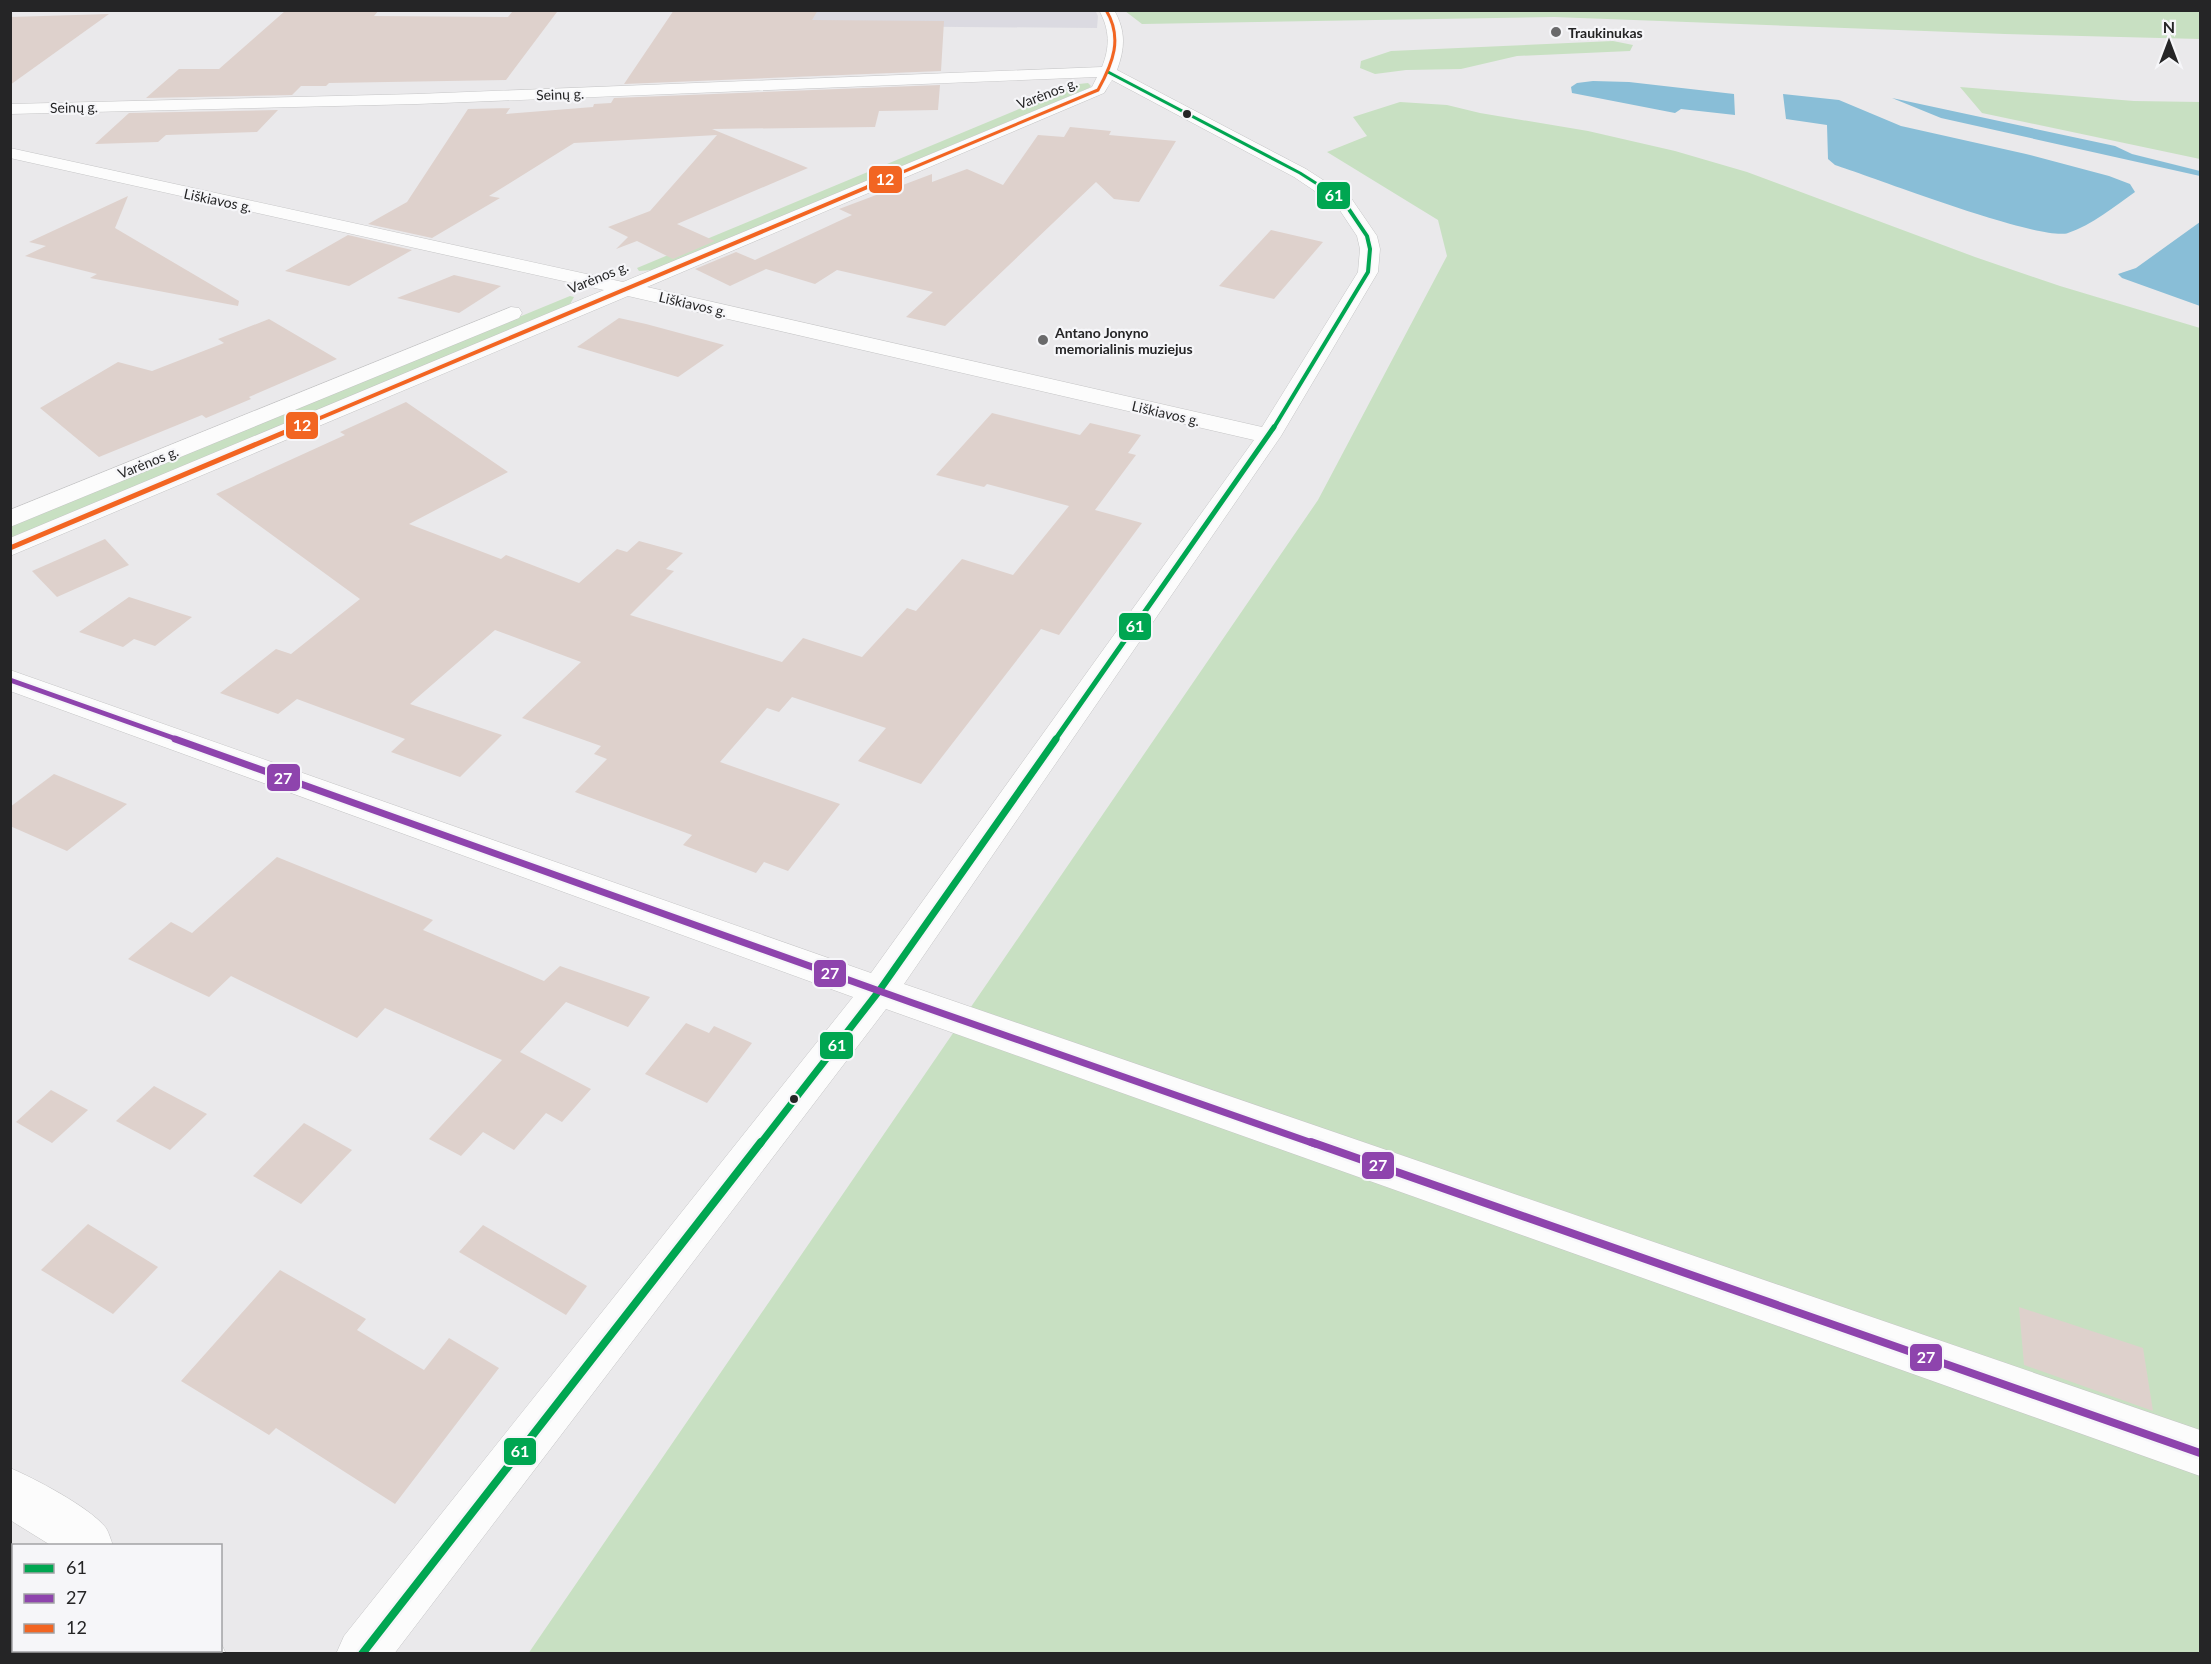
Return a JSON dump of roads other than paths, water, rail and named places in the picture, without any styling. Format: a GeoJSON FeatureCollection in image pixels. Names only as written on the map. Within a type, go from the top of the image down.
{"type":"FeatureCollection","features":[{"type":"Feature","properties":{"kind":"street"},"geometry":{"type":"LineString","coordinates":[[362,1653],[879,991],[1269,436],[1368,272],[1370,249],[1367,236],[1344,202],[1300,173],[1108,72],[1114,61],[1116,48],[1112,18],[1106,10]]}},
{"type":"Feature","properties":{"kind":"street","name":"Seinų g."},"geometry":{"type":"LineString","coordinates":[[10,109],[417,99],[1108,72]]}},
{"type":"Feature","properties":{"kind":"street","name":"Varėnos g."},"geometry":{"type":"LineString","coordinates":[[787,199],[1074,81],[1108,72]]}},
{"type":"Feature","properties":{"kind":"street","name":"Varėnos g."},"geometry":{"type":"LineString","coordinates":[[10,548],[1098,90],[1108,72]]}},
{"type":"Feature","properties":{"kind":"street","name":"Liškiavos g."},"geometry":{"type":"LineString","coordinates":[[10,153],[626,289],[1269,436]]}},
{"type":"Feature","properties":{"kind":"street","name":"Varėnos g."},"geometry":{"type":"LineString","coordinates":[[555,295],[621,267]]}},
{"type":"Feature","properties":{"kind":"street","name":"Varėnos g."},"geometry":{"type":"LineString","coordinates":[[10,519],[532,304]]}},
{"type":"Feature","properties":{"kind":"street"},"geometry":{"type":"LineString","coordinates":[[10,680],[879,991],[2200,1453]]}},
{"type":"Feature","properties":{"kind":"street"},"geometry":{"type":"LineString","coordinates":[[10,1492],[74,1531],[88,1544]]}},
{"type":"Feature","properties":{"kind":"water"},"geometry":{"type":"Polygon","coordinates":[[[1629,82],[1734,94],[1735,115],[1681,109],[1675,113],[1572,93],[1571,87],[1577,83],[1629,82]]]}},
{"type":"Feature","properties":{"kind":"water"},"geometry":{"type":"Polygon","coordinates":[[[1783,94],[1839,100],[1901,126],[2026,154],[2109,176],[2130,184],[2135,192],[2094,220],[2068,233],[2052,233],[1992,219],[1835,165],[1828,159],[1827,125],[1786,119],[1783,94]]]}},
{"type":"Feature","properties":{"kind":"water"},"geometry":{"type":"Polygon","coordinates":[[[1892,98],[2115,146],[2132,154],[2200,171],[2200,176],[1941,118],[1892,98]]]}},
{"type":"Feature","properties":{"kind":"water"},"geometry":{"type":"Polygon","coordinates":[[[2200,222],[2200,306],[2122,278],[2118,274],[2136,268],[2200,222]]]}},
{"type":"Feature","properties":{"kind":"place","name":"Traukinukas"},"geometry":{"type":"Point","coordinates":[1556,32]}},
{"type":"Feature","properties":{"kind":"place","name":"Antano Jonyno memorialinis muziejus"},"geometry":{"type":"Point","coordinates":[1043,340]}}]}
